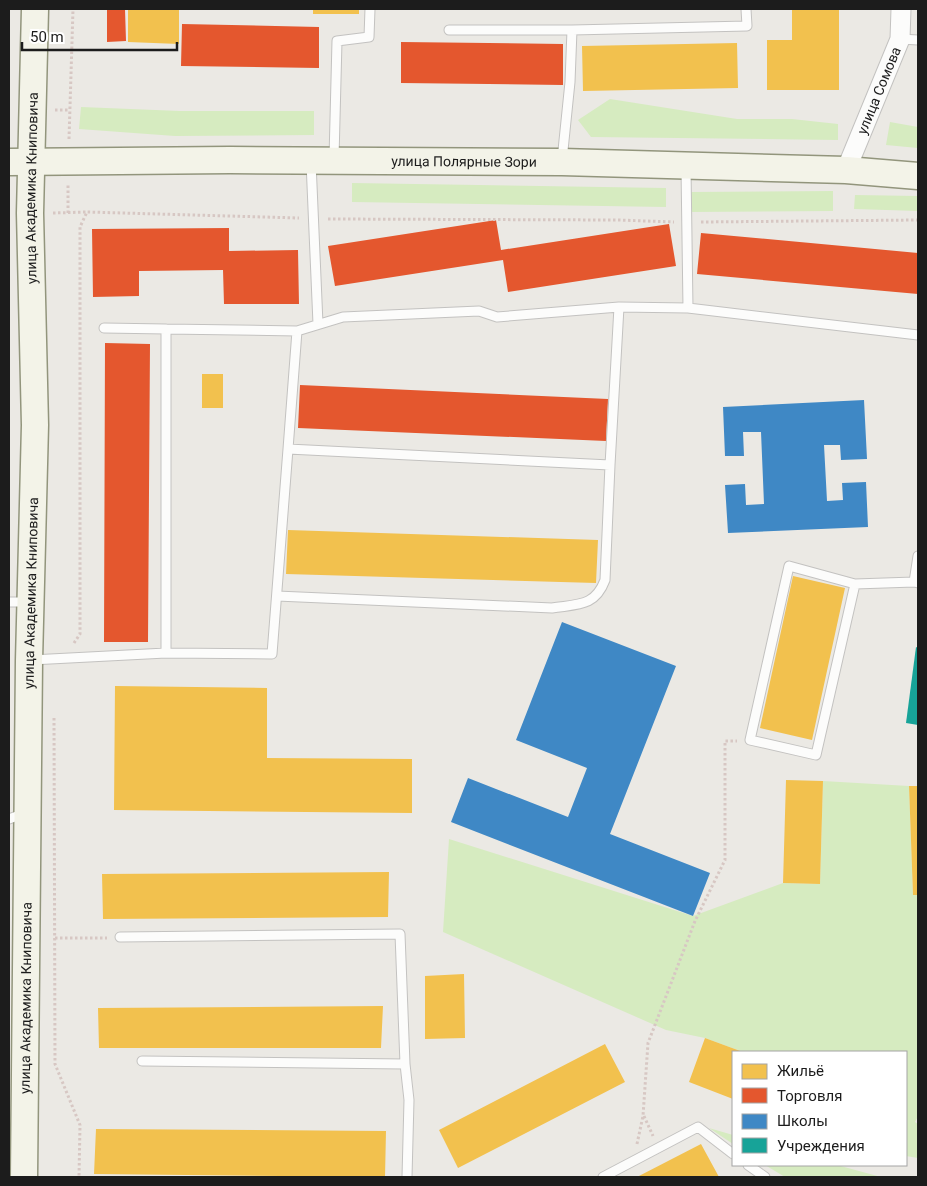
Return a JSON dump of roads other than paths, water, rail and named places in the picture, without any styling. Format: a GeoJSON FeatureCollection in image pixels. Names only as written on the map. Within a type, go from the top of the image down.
{"type":"FeatureCollection","features":[{"type":"Feature","properties":{"kind":"main road","name":"улица Академика Книповича"},"geometry":{"type":"LineString","coordinates":[[24,1177],[18,816],[29,661],[20,602],[35,425],[20,162],[35,9]]}},
{"type":"Feature","properties":{"kind":"main road","name":"улица Полярные Зори"},"geometry":{"type":"LineString","coordinates":[[20,162],[230,160],[562,162],[846,170],[918,176]]}},
{"type":"Feature","properties":{"kind":"street","name":"улица Сомова"},"geometry":{"type":"LineString","coordinates":[[846,170],[909,40],[901,9]]}},
{"type":"Feature","properties":{"kind":"lane"},"geometry":{"type":"LineString","coordinates":[[318,324],[314,218],[337,41],[369,37],[370,9]]}},
{"type":"Feature","properties":{"kind":"lane"},"geometry":{"type":"LineString","coordinates":[[449,30],[572,30],[746,26],[746,9]]}},
{"type":"Feature","properties":{"kind":"lane"},"geometry":{"type":"LineString","coordinates":[[562,162],[570,82],[572,30]]}},
{"type":"Feature","properties":{"kind":"lane"},"geometry":{"type":"LineString","coordinates":[[686,165],[688,308]]}},
{"type":"Feature","properties":{"kind":"lane"},"geometry":{"type":"LineString","coordinates":[[277,596],[552,608],[588,603],[601,592],[605,580],[619,307]]}},
{"type":"Feature","properties":{"kind":"lane"},"geometry":{"type":"LineString","coordinates":[[104,328],[297,331],[343,317],[479,311],[497,317],[619,307],[688,308],[918,335]]}},
{"type":"Feature","properties":{"kind":"lane"},"geometry":{"type":"LineString","coordinates":[[166,329],[166,653]]}},
{"type":"Feature","properties":{"kind":"lane"},"geometry":{"type":"LineString","coordinates":[[29,661],[166,653],[272,654],[297,331]]}},
{"type":"Feature","properties":{"kind":"lane"},"geometry":{"type":"LineString","coordinates":[[288,449],[610,465]]}},
{"type":"Feature","properties":{"kind":"lane"},"geometry":{"type":"LineString","coordinates":[[855,584],[816,755],[750,740],[789,566],[855,584],[916,582],[918,556]]}},
{"type":"Feature","properties":{"kind":"lane"},"geometry":{"type":"LineString","coordinates":[[120,938],[400,934],[405,1064],[409,1100],[407,1177]]}},
{"type":"Feature","properties":{"kind":"lane"},"geometry":{"type":"LineString","coordinates":[[142,1061],[405,1064]]}},
{"type":"Feature","properties":{"kind":"lane"},"geometry":{"type":"LineString","coordinates":[[603,1177],[698,1127],[732,1153]]}},
{"type":"Feature","properties":{"kind":"lane"},"geometry":{"type":"LineString","coordinates":[[749,1166],[765,1177]]}}]}
